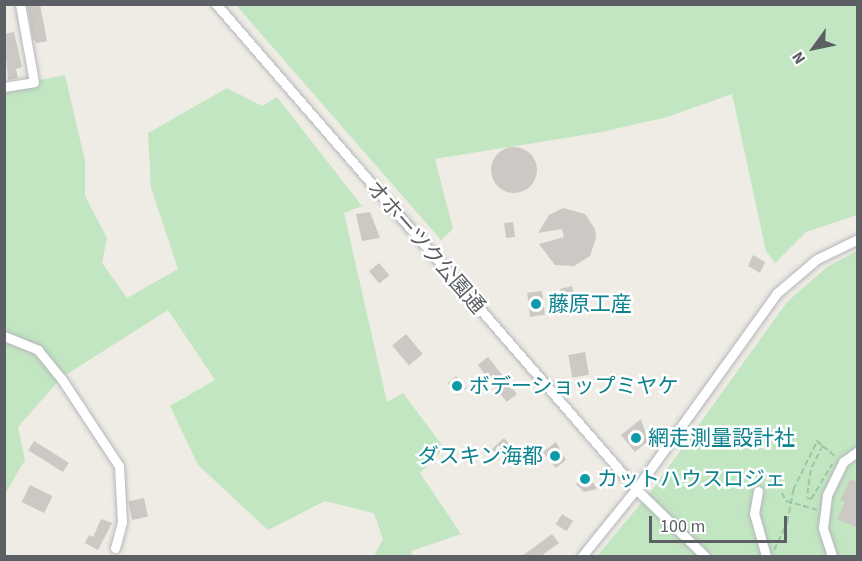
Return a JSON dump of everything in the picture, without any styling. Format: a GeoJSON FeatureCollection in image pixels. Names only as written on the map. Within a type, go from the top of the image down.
{"type":"FeatureCollection","features":[{"type":"Feature","properties":{"kind":"street"},"geometry":{"type":"LineString","coordinates":[[4,87],[34,82],[20,4]]}},
{"type":"Feature","properties":{"kind":"street","name":"オホーツク公園通"},"geometry":{"type":"LineString","coordinates":[[216,4],[636,489],[705,556]]}},
{"type":"Feature","properties":{"kind":"street"},"geometry":{"type":"LineString","coordinates":[[582,556],[636,489],[777,293],[817,259],[858,239]]}},
{"type":"Feature","properties":{"kind":"street"},"geometry":{"type":"LineString","coordinates":[[4,336],[38,350],[61,378],[119,466],[122,522],[115,548]]}},
{"type":"Feature","properties":{"kind":"street"},"geometry":{"type":"LineString","coordinates":[[832,556],[823,528],[823,512],[837,472],[858,451]]}},
{"type":"Feature","properties":{"kind":"street"},"geometry":{"type":"LineString","coordinates":[[758,492],[754,513],[766,556]]}},
{"type":"Feature","properties":{"kind":"path"},"geometry":{"type":"LineString","coordinates":[[772,556],[793,503],[793,490],[817,441],[823,446],[838,459],[823,475],[811,499],[807,498],[811,470],[823,446]]}},
{"type":"Feature","properties":{"kind":"path"},"geometry":{"type":"LineString","coordinates":[[782,493],[786,501],[823,512]]}},
{"type":"Feature","properties":{"kind":"green space"},"geometry":{"type":"Polygon","coordinates":[[[236,5],[857,5],[857,215],[806,232],[775,263],[766,251],[732,94],[667,117],[602,132],[435,159],[453,229],[441,240],[236,5]]]}},
{"type":"Feature","properties":{"kind":"green space"},"geometry":{"type":"Polygon","coordinates":[[[65,75],[85,161],[85,196],[107,238],[102,263],[127,298],[178,269],[151,188],[148,133],[227,88],[262,106],[277,97],[362,206],[344,213],[387,402],[403,393],[444,448],[420,473],[461,534],[411,551],[412,556],[374,556],[383,539],[374,513],[325,501],[268,530],[198,465],[170,406],[215,380],[168,310],[61,378],[18,427],[25,460],[5,494],[5,87],[65,75]]]}},
{"type":"Feature","properties":{"kind":"green space"},"geometry":{"type":"Polygon","coordinates":[[[857,251],[857,556],[597,556],[652,490],[787,302],[827,267],[857,251]]]}},
{"type":"Feature","properties":{"kind":"building"},"geometry":{"type":"Polygon","coordinates":[[[27,4],[40,4],[47,41],[37,43],[33,39],[27,4]]]}},
{"type":"Feature","properties":{"kind":"building"},"geometry":{"type":"Polygon","coordinates":[[[14,32],[22,67],[16,69],[18,78],[8,80],[4,34],[14,32]]]}},
{"type":"Feature","properties":{"kind":"building"},"geometry":{"type":"Polygon","coordinates":[[[514,147],[530,154],[537,170],[530,186],[514,193],[498,186],[491,170],[498,154],[514,147]]]}},
{"type":"Feature","properties":{"kind":"building"},"geometry":{"type":"Polygon","coordinates":[[[563,208],[585,214],[595,229],[596,238],[590,256],[574,266],[555,265],[539,244],[564,237],[562,229],[538,233],[549,215],[563,208]]]}},
{"type":"Feature","properties":{"kind":"building"},"geometry":{"type":"Polygon","coordinates":[[[370,212],[380,238],[362,241],[356,214],[370,212]]]}},
{"type":"Feature","properties":{"kind":"building"},"geometry":{"type":"Polygon","coordinates":[[[513,222],[515,237],[506,238],[504,223],[513,222]]]}},
{"type":"Feature","properties":{"kind":"building"},"geometry":{"type":"Polygon","coordinates":[[[753,255],[765,262],[760,273],[748,266],[753,255]]]}},
{"type":"Feature","properties":{"kind":"building"},"geometry":{"type":"Polygon","coordinates":[[[379,263],[389,275],[379,284],[369,271],[379,263]]]}},
{"type":"Feature","properties":{"kind":"building"},"geometry":{"type":"Polygon","coordinates":[[[572,286],[574,296],[583,295],[586,309],[575,311],[574,304],[563,306],[560,289],[572,286]]]}},
{"type":"Feature","properties":{"kind":"building","name":"藤原工産"},"geometry":{"type":"Polygon","coordinates":[[[542,291],[545,315],[530,317],[527,293],[542,291]]]}},
{"type":"Feature","properties":{"kind":"building"},"geometry":{"type":"Polygon","coordinates":[[[406,334],[423,354],[409,365],[392,346],[406,334]]]}},
{"type":"Feature","properties":{"kind":"building"},"geometry":{"type":"Polygon","coordinates":[[[585,352],[589,375],[572,378],[568,355],[585,352]]]}},
{"type":"Feature","properties":{"kind":"building"},"geometry":{"type":"Polygon","coordinates":[[[488,357],[517,394],[507,402],[478,365],[488,357]]]}},
{"type":"Feature","properties":{"kind":"building","name":"ボデーショップミヤケ"},"geometry":{"type":"Polygon","coordinates":[[[456,376],[466,388],[458,395],[448,383],[456,376]]]}},
{"type":"Feature","properties":{"kind":"building","name":"網走測量設計社"},"geometry":{"type":"Polygon","coordinates":[[[641,419],[648,441],[635,452],[621,435],[641,419]]]}},
{"type":"Feature","properties":{"kind":"building"},"geometry":{"type":"Polygon","coordinates":[[[504,438],[510,445],[497,455],[492,449],[504,438]]]}},
{"type":"Feature","properties":{"kind":"building"},"geometry":{"type":"Polygon","coordinates":[[[34,441],[69,463],[63,472],[28,450],[34,441]]]}},
{"type":"Feature","properties":{"kind":"building","name":"ダスキン海都"},"geometry":{"type":"Polygon","coordinates":[[[556,442],[566,460],[556,468],[543,452],[556,442]]]}},
{"type":"Feature","properties":{"kind":"building","name":"カットハウスロジェ"},"geometry":{"type":"Polygon","coordinates":[[[585,475],[597,489],[584,492],[576,484],[585,475]]]}},
{"type":"Feature","properties":{"kind":"building"},"geometry":{"type":"Polygon","coordinates":[[[850,479],[858,483],[858,528],[837,519],[845,502],[840,500],[850,479]]]}},
{"type":"Feature","properties":{"kind":"building"},"geometry":{"type":"Polygon","coordinates":[[[30,485],[52,496],[44,513],[22,502],[30,485]]]}},
{"type":"Feature","properties":{"kind":"building"},"geometry":{"type":"Polygon","coordinates":[[[144,498],[148,517],[132,520],[128,501],[144,498]]]}},
{"type":"Feature","properties":{"kind":"building"},"geometry":{"type":"Polygon","coordinates":[[[562,514],[573,521],[567,531],[556,524],[562,514]]]}},
{"type":"Feature","properties":{"kind":"building"},"geometry":{"type":"Polygon","coordinates":[[[101,519],[112,523],[98,550],[85,543],[89,535],[93,537],[101,519]]]}},
{"type":"Feature","properties":{"kind":"building"},"geometry":{"type":"Polygon","coordinates":[[[552,534],[559,543],[541,556],[522,556],[552,534]]]}},
{"type":"Feature","properties":{"kind":"place","name":"藤原工産"},"geometry":{"type":"Point","coordinates":[536,304]}},
{"type":"Feature","properties":{"kind":"place","name":"ボデーショップミヤケ"},"geometry":{"type":"Point","coordinates":[457,386]}},
{"type":"Feature","properties":{"kind":"place","name":"網走測量設計社"},"geometry":{"type":"Point","coordinates":[636,438]}},
{"type":"Feature","properties":{"kind":"place","name":"ダスキン海都"},"geometry":{"type":"Point","coordinates":[555,456]}},
{"type":"Feature","properties":{"kind":"place","name":"カットハウスロジェ"},"geometry":{"type":"Point","coordinates":[585,479]}}]}
